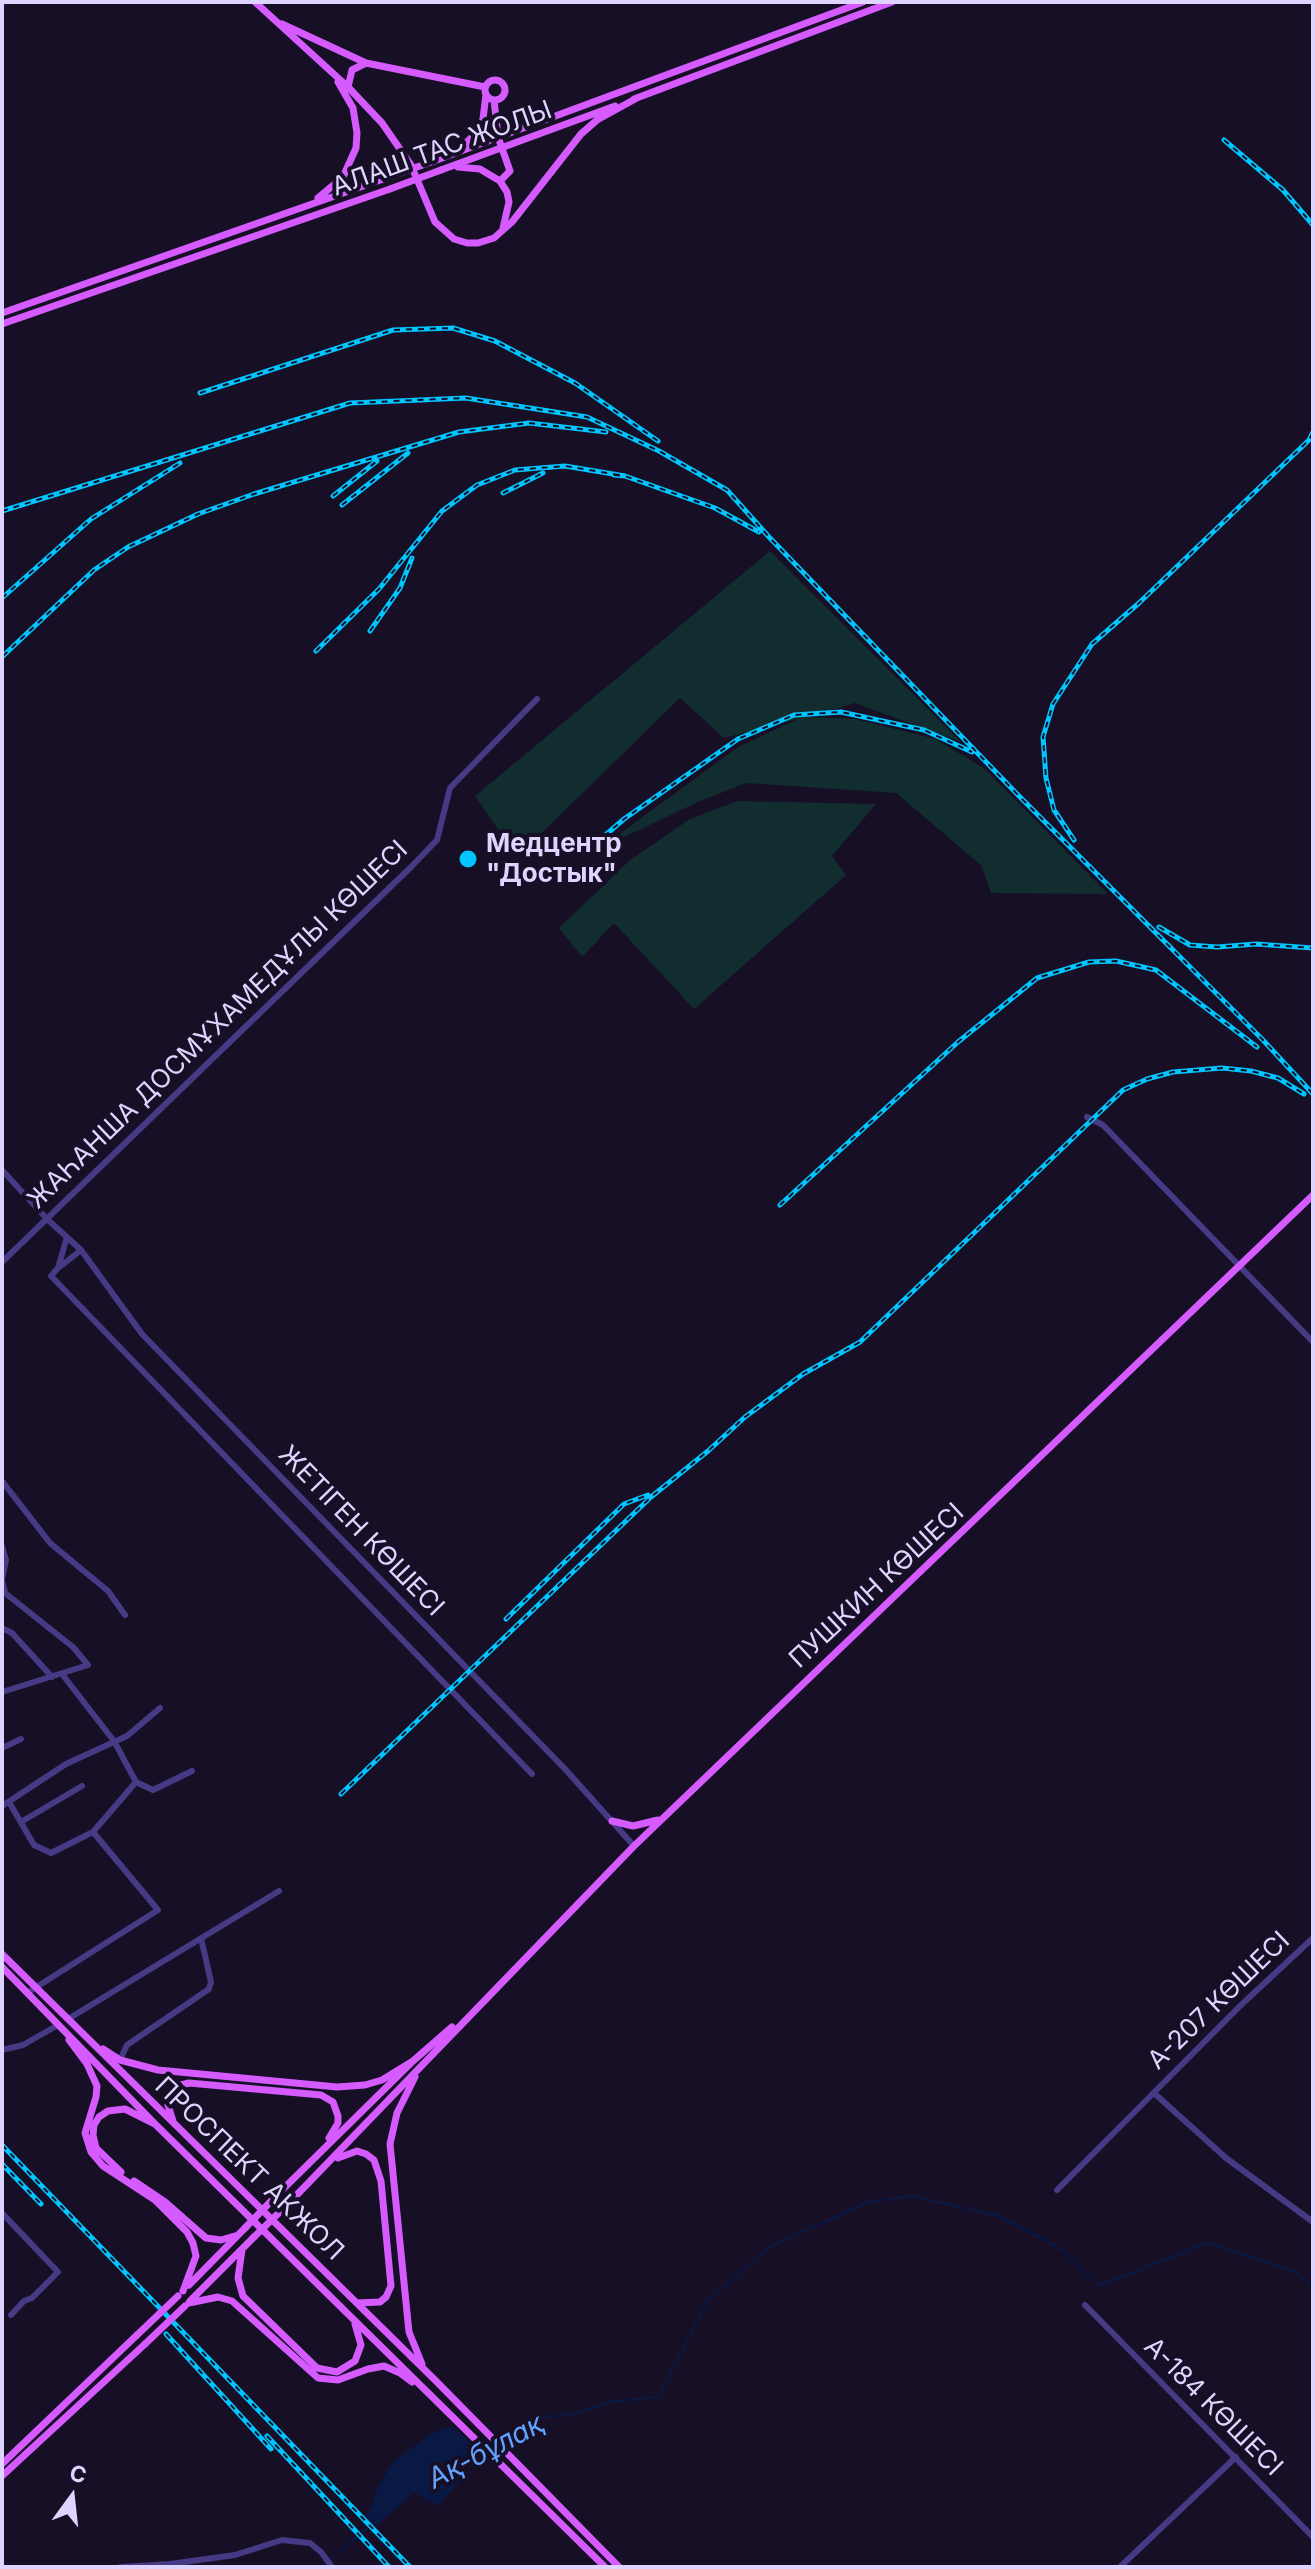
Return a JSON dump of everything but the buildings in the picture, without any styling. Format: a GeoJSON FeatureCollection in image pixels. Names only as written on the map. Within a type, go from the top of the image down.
{"type":"FeatureCollection","features":[{"type":"Feature","properties":{"kind":"main road"},"geometry":{"type":"LineString","coordinates":[[255,2],[348,87],[402,148],[432,214],[443,231],[454,239],[478,243],[494,238],[512,222],[581,134],[597,120],[637,98]]}},
{"type":"Feature","properties":{"kind":"main road","name":"АЛАШ ТАС ЖОЛЫ"},"geometry":{"type":"LineString","coordinates":[[2,313],[451,155],[863,2]]}},
{"type":"Feature","properties":{"kind":"main road","name":"АЛАШ ТАС ЖОЛЫ"},"geometry":{"type":"LineString","coordinates":[[2,324],[502,150],[892,2]]}},
{"type":"Feature","properties":{"kind":"main road"},"geometry":{"type":"LineString","coordinates":[[273,19],[366,63],[485,91],[494,100],[498,137],[510,171],[500,181]]}},
{"type":"Feature","properties":{"kind":"main road"},"geometry":{"type":"LineString","coordinates":[[348,87],[352,70],[366,63]]}},
{"type":"Feature","properties":{"kind":"main road"},"geometry":{"type":"LineString","coordinates":[[307,205],[343,177],[356,148],[353,108],[335,77]]}},
{"type":"Feature","properties":{"kind":"main road"},"geometry":{"type":"LineString","coordinates":[[451,155],[478,131],[483,119],[485,91],[492,80],[503,85],[504,94],[494,100]]}},
{"type":"Feature","properties":{"kind":"main road"},"geometry":{"type":"LineString","coordinates":[[453,167],[480,169],[500,181],[509,202],[508,216],[502,230]]}},
{"type":"Feature","properties":{"kind":"main road"},"geometry":{"type":"LineString","coordinates":[[82,285],[86,296]]}},
{"type":"Feature","properties":{"kind":"main road","name":"ПУШКИН КӨШЕСІ"},"geometry":{"type":"LineString","coordinates":[[473,2010],[634,1846],[1313,1195]]}},
{"type":"Feature","properties":{"kind":"main road"},"geometry":{"type":"LineString","coordinates":[[612,1821],[633,1826],[664,1818]]}},
{"type":"Feature","properties":{"kind":"main road","name":"ПРОСПЕКТ АКЖОЛ"},"geometry":{"type":"LineString","coordinates":[[2,1954],[436,2381],[619,2567]]}},
{"type":"Feature","properties":{"kind":"main road","name":"ПРОСПЕКТ АКЖОЛ"},"geometry":{"type":"LineString","coordinates":[[2,1967],[155,2124],[605,2567]]}},
{"type":"Feature","properties":{"kind":"main road"},"geometry":{"type":"LineString","coordinates":[[2,2476],[22,2452],[324,2147],[413,2061],[473,2010]]}},
{"type":"Feature","properties":{"kind":"main road"},"geometry":{"type":"LineString","coordinates":[[2,2464],[22,2452],[187,2304],[329,2163],[473,2010]]}},
{"type":"Feature","properties":{"kind":"main road"},"geometry":{"type":"LineString","coordinates":[[66,2034],[94,2076],[97,2086],[85,2133],[91,2152],[103,2166],[155,2200],[187,2232],[193,2243],[196,2256],[181,2293]]}},
{"type":"Feature","properties":{"kind":"main road"},"geometry":{"type":"LineString","coordinates":[[88,2039],[120,2060],[158,2070],[346,2087],[382,2080],[413,2061]]}},
{"type":"Feature","properties":{"kind":"main road"},"geometry":{"type":"LineString","coordinates":[[419,2070],[399,2106],[390,2144],[409,2332],[421,2363],[436,2381]]}},
{"type":"Feature","properties":{"kind":"main road"},"geometry":{"type":"LineString","coordinates":[[175,2125],[170,2113],[170,2096],[181,2085],[189,2083],[321,2095],[333,2102],[338,2116],[338,2123],[324,2147]]}},
{"type":"Feature","properties":{"kind":"main road"},"geometry":{"type":"LineString","coordinates":[[155,2124],[125,2109],[108,2111],[94,2125],[94,2142],[106,2161],[157,2196],[206,2238],[221,2240],[238,2235]]}},
{"type":"Feature","properties":{"kind":"main road"},"geometry":{"type":"LineString","coordinates":[[329,2163],[357,2151],[374,2160],[378,2168],[391,2286],[380,2302],[357,2303]]}},
{"type":"Feature","properties":{"kind":"main road"},"geometry":{"type":"LineString","coordinates":[[242,2250],[238,2278],[243,2296],[319,2369],[331,2372],[343,2370],[359,2355],[360,2336],[346,2313]]}},
{"type":"Feature","properties":{"kind":"main road"},"geometry":{"type":"LineString","coordinates":[[187,2304],[218,2297],[232,2301],[318,2378],[338,2380],[384,2366],[423,2388]]}},
{"type":"Feature","properties":{"kind":"street","name":"ЖАҺАНША ДОСМҰХАМЕДҰЛЫ КӨШЕСІ"},"geometry":{"type":"LineString","coordinates":[[2,1262],[420,858],[437,840],[450,788],[537,699]]}},
{"type":"Feature","properties":{"kind":"street"},"geometry":{"type":"LineString","coordinates":[[1087,1117],[1103,1125],[1313,1342]]}},
{"type":"Feature","properties":{"kind":"street","name":"ЖЕТІГЕН КӨШЕСІ"},"geometry":{"type":"LineString","coordinates":[[2,1170],[47,1219],[81,1250],[142,1334],[491,1693],[634,1846]]}},
{"type":"Feature","properties":{"kind":"street"},"geometry":{"type":"LineString","coordinates":[[58,1268],[67,1237]]}},
{"type":"Feature","properties":{"kind":"street"},"geometry":{"type":"LineString","coordinates":[[81,1250],[51,1276],[532,1774]]}},
{"type":"Feature","properties":{"kind":"street"},"geometry":{"type":"LineString","coordinates":[[2,1481],[5,1491],[50,1543],[108,1591],[125,1615]]}},
{"type":"Feature","properties":{"kind":"street"},"geometry":{"type":"LineString","coordinates":[[2,1546],[6,1560],[2,1580],[5,1593],[73,1647],[88,1665],[2,1692]]}},
{"type":"Feature","properties":{"kind":"street"},"geometry":{"type":"LineString","coordinates":[[2,1628],[12,1633],[52,1677]]}},
{"type":"Feature","properties":{"kind":"street"},"geometry":{"type":"LineString","coordinates":[[62,1674],[114,1741],[136,1782],[153,1790],[192,1771]]}},
{"type":"Feature","properties":{"kind":"street"},"geometry":{"type":"LineString","coordinates":[[136,1782],[93,1832],[51,1853],[34,1845],[21,1822],[5,1804],[66,1764],[127,1736],[160,1708]]}},
{"type":"Feature","properties":{"kind":"street"},"geometry":{"type":"LineString","coordinates":[[2,1748],[21,1739]]}},
{"type":"Feature","properties":{"kind":"street"},"geometry":{"type":"LineString","coordinates":[[21,1822],[82,1786]]}},
{"type":"Feature","properties":{"kind":"street"},"geometry":{"type":"LineString","coordinates":[[27,1993],[158,1910],[93,1832]]}},
{"type":"Feature","properties":{"kind":"street"},"geometry":{"type":"LineString","coordinates":[[68,2019],[279,1891]]}},
{"type":"Feature","properties":{"kind":"street"},"geometry":{"type":"LineString","coordinates":[[120,2060],[127,2045],[209,1989],[211,1982],[201,1938]]}},
{"type":"Feature","properties":{"kind":"street","name":"А-207 КӨШЕСІ"},"geometry":{"type":"LineString","coordinates":[[1057,2190],[1240,2006],[1313,1938]]}},
{"type":"Feature","properties":{"kind":"street"},"geometry":{"type":"LineString","coordinates":[[2,2050],[23,2045],[58,2025]]}},
{"type":"Feature","properties":{"kind":"street"},"geometry":{"type":"LineString","coordinates":[[1154,2093],[1226,2158],[1313,2222]]}},
{"type":"Feature","properties":{"kind":"street"},"geometry":{"type":"LineString","coordinates":[[2,2213],[58,2272],[11,2315]]}},
{"type":"Feature","properties":{"kind":"street","name":"А-184 КӨШЕСІ"},"geometry":{"type":"LineString","coordinates":[[1085,2305],[1313,2537]]}},
{"type":"Feature","properties":{"kind":"street"},"geometry":{"type":"LineString","coordinates":[[1120,2567],[1236,2457]]}},
{"type":"Feature","properties":{"kind":"street"},"geometry":{"type":"LineString","coordinates":[[121,2567],[235,2555],[282,2540],[310,2543],[332,2567]]}},
{"type":"Feature","properties":{"kind":"green space"},"geometry":{"type":"Polygon","coordinates":[[[770,551],[961,742],[855,703],[807,717],[855,719],[936,739],[985,769],[1108,894],[991,893],[982,866],[896,793],[746,783],[599,849],[738,747],[798,719],[724,738],[680,698],[517,857],[475,796],[770,551]]]}},
{"type":"Feature","properties":{"kind":"green space"},"geometry":{"type":"Polygon","coordinates":[[[738,801],[876,804],[832,856],[846,875],[694,1009],[614,923],[582,957],[559,928],[630,860],[690,819],[738,801]]]}},
{"type":"Feature","properties":{"kind":"water"},"geometry":{"type":"Polygon","coordinates":[[[453,2426],[473,2445],[464,2458],[463,2478],[438,2506],[414,2493],[376,2526],[366,2516],[374,2502],[375,2491],[394,2461],[431,2433],[453,2426]]]}},
{"type":"Feature","properties":{"kind":"waterway","name":"Ақ-бұлақ"},"geometry":{"type":"LineString","coordinates":[[498,2440],[541,2418],[579,2413],[608,2402],[658,2397],[707,2302],[769,2247],[868,2202],[913,2196],[998,2216],[1063,2250],[1099,2286],[1207,2243],[1294,2271],[1313,2286]]}},
{"type":"Feature","properties":{"kind":"waterway","name":"Ақ-бұлақ"},"geometry":{"type":"LineString","coordinates":[[463,2459],[482,2449]]}},
{"type":"Feature","properties":{"kind":"waterway","name":"Ақ-бұлақ"},"geometry":{"type":"LineString","coordinates":[[321,2567],[373,2523]]}},
{"type":"Feature","properties":{"kind":"railway"},"geometry":{"type":"LineString","coordinates":[[1224,140],[1283,190],[1313,225]]}},
{"type":"Feature","properties":{"kind":"railway"},"geometry":{"type":"LineString","coordinates":[[200,393],[393,330],[453,328],[495,341],[575,383],[658,441]]}},
{"type":"Feature","properties":{"kind":"railway"},"geometry":{"type":"LineString","coordinates":[[2,511],[350,403],[466,398],[587,417],[659,451],[727,490],[1018,795],[1313,1094]]}},
{"type":"Feature","properties":{"kind":"railway"},"geometry":{"type":"LineString","coordinates":[[3,656],[94,570],[128,547],[198,514],[459,432],[529,423],[606,432]]}},
{"type":"Feature","properties":{"kind":"railway"},"geometry":{"type":"LineString","coordinates":[[1074,840],[1054,810],[1046,778],[1043,737],[1053,704],[1092,644],[1309,440],[1313,432]]}},
{"type":"Feature","properties":{"kind":"railway"},"geometry":{"type":"LineString","coordinates":[[342,505],[408,453]]}},
{"type":"Feature","properties":{"kind":"railway"},"geometry":{"type":"LineString","coordinates":[[333,496],[377,461]]}},
{"type":"Feature","properties":{"kind":"railway"},"geometry":{"type":"LineString","coordinates":[[2,598],[91,519],[180,463]]}},
{"type":"Feature","properties":{"kind":"railway"},"geometry":{"type":"LineString","coordinates":[[316,651],[379,589],[442,511],[477,485],[515,470],[565,466],[625,476]]}},
{"type":"Feature","properties":{"kind":"railway"},"geometry":{"type":"LineString","coordinates":[[503,493],[543,473]]}},
{"type":"Feature","properties":{"kind":"railway"},"geometry":{"type":"LineString","coordinates":[[614,475],[625,476],[715,508],[759,532]]}},
{"type":"Feature","properties":{"kind":"railway"},"geometry":{"type":"LineString","coordinates":[[370,631],[400,588],[412,558]]}},
{"type":"Feature","properties":{"kind":"railway"},"geometry":{"type":"LineString","coordinates":[[595,844],[624,819],[738,739],[794,715],[841,712],[924,730],[972,752]]}},
{"type":"Feature","properties":{"kind":"railway"},"geometry":{"type":"LineString","coordinates":[[1159,927],[1190,945],[1217,947],[1256,944],[1313,948]]}},
{"type":"Feature","properties":{"kind":"railway"},"geometry":{"type":"LineString","coordinates":[[780,1205],[958,1042],[1037,978],[1089,962],[1116,961],[1156,970],[1257,1047]]}},
{"type":"Feature","properties":{"kind":"railway"},"geometry":{"type":"LineString","coordinates":[[341,1794],[651,1497],[745,1417],[803,1374],[860,1342],[1123,1090],[1173,1072],[1222,1068],[1278,1078],[1304,1094]]}},
{"type":"Feature","properties":{"kind":"railway"},"geometry":{"type":"LineString","coordinates":[[506,1619],[624,1504],[648,1495]]}},
{"type":"Feature","properties":{"kind":"railway"},"geometry":{"type":"LineString","coordinates":[[2,2145],[410,2567]]}},
{"type":"Feature","properties":{"kind":"railway"},"geometry":{"type":"LineString","coordinates":[[2,2164],[41,2204]]}},
{"type":"Feature","properties":{"kind":"railway"},"geometry":{"type":"LineString","coordinates":[[166,2334],[271,2449]]}},
{"type":"Feature","properties":{"kind":"railway"},"geometry":{"type":"LineString","coordinates":[[267,2436],[389,2567]]}},
{"type":"Feature","properties":{"kind":"place","name":"Медцентр \"Достык\""},"geometry":{"type":"Point","coordinates":[468,859]}}]}
